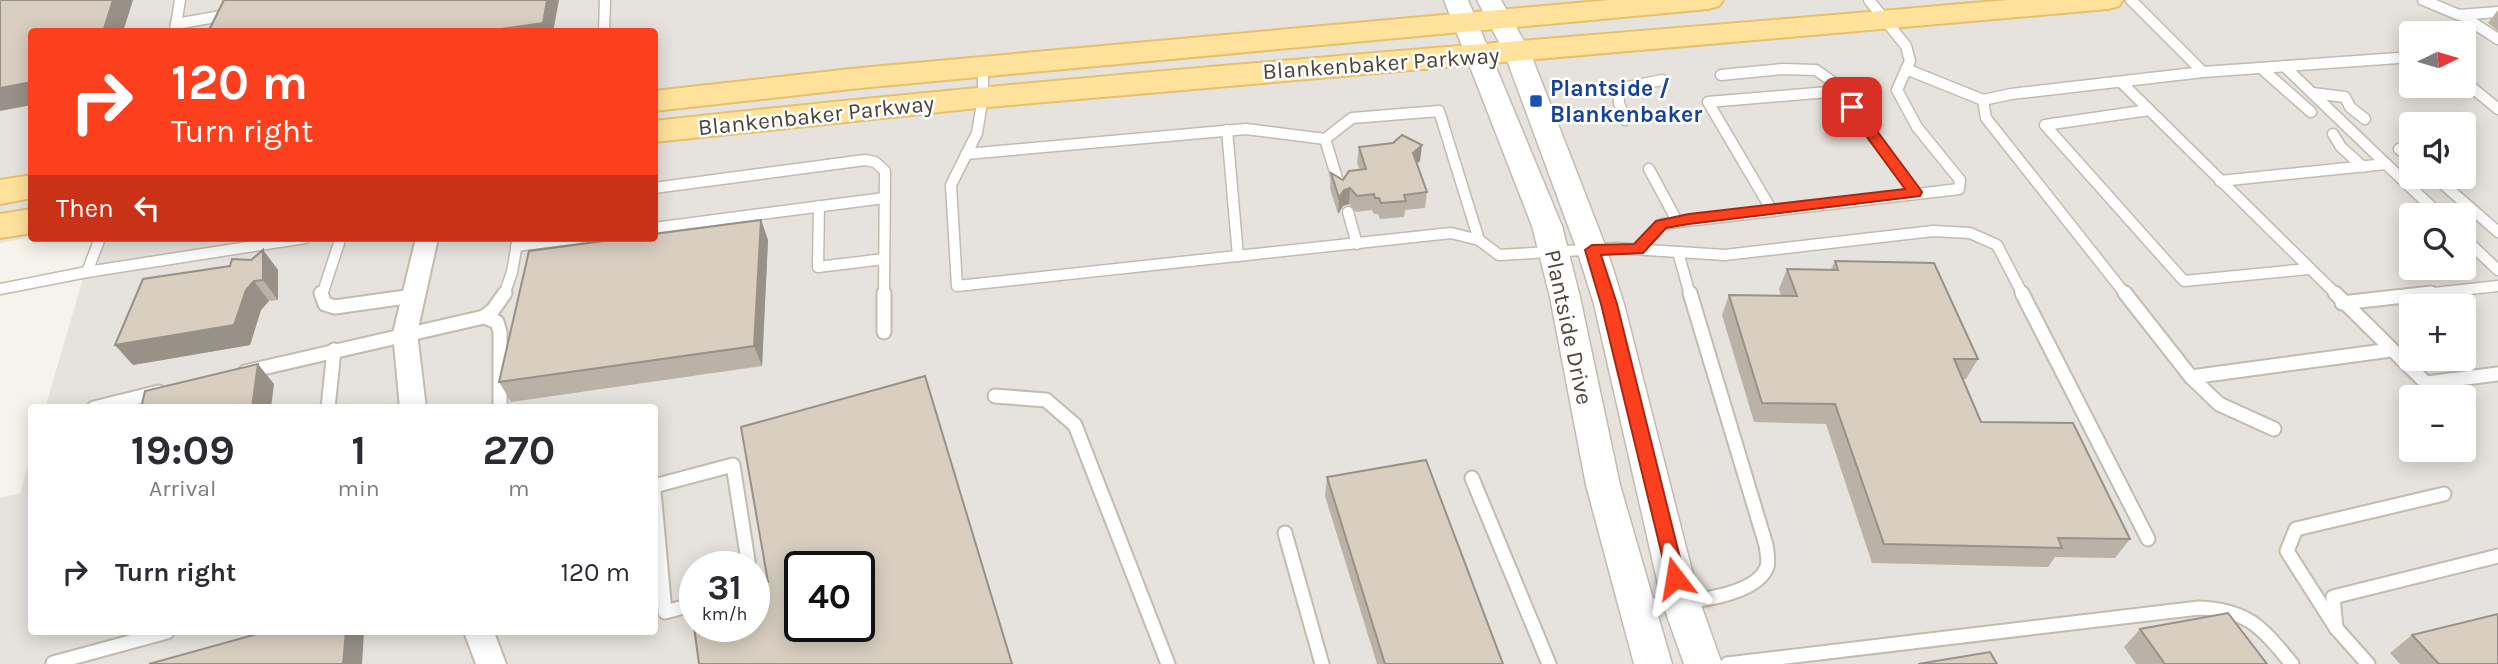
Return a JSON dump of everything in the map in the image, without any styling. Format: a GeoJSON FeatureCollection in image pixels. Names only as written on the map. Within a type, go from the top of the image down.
{"type":"FeatureCollection","features":[{"type":"Feature","properties":{"kind":"main road","name":"Blankenbaker Parkway"},"geometry":{"type":"LineString","coordinates":[[658,131],[1461,11],[1708,0]]}},
{"type":"Feature","properties":{"kind":"main road","name":"Blankenbaker Parkway"},"geometry":{"type":"LineString","coordinates":[[658,101],[860,78],[983,83],[1480,55],[1878,10],[2108,0]]}},
{"type":"Feature","properties":{"kind":"main road"},"geometry":{"type":"LineString","coordinates":[[0,192],[28,187]]}},
{"type":"Feature","properties":{"kind":"main road"},"geometry":{"type":"LineString","coordinates":[[0,226],[28,222]]}},
{"type":"Feature","properties":{"kind":"street","name":"Plantside Drive"},"geometry":{"type":"LineString","coordinates":[[1495,10],[1517,52],[1592,250],[1609,304],[1681,602],[1703,664]]}},
{"type":"Feature","properties":{"kind":"street","name":"Plantside Drive"},"geometry":{"type":"LineString","coordinates":[[1461,11],[1547,226],[1603,485],[1653,664]]}},
{"type":"Feature","properties":{"kind":"street"},"geometry":{"type":"LineString","coordinates":[[413,404],[405,333],[426,242]]}},
{"type":"Feature","properties":{"kind":"street"},"geometry":{"type":"LineString","coordinates":[[1588,410],[1634,411]]}},
{"type":"Feature","properties":{"kind":"street"},"geometry":{"type":"LineString","coordinates":[[480,635],[490,664]]}},
{"type":"Feature","properties":{"kind":"lane"},"geometry":{"type":"LineString","coordinates":[[180,0],[175,28],[232,14],[235,0]]}},
{"type":"Feature","properties":{"kind":"lane"},"geometry":{"type":"LineString","coordinates":[[604,28],[605,0]]}},
{"type":"Feature","properties":{"kind":"lane"},"geometry":{"type":"LineString","coordinates":[[2131,0],[2203,72]]}},
{"type":"Feature","properties":{"kind":"lane"},"geometry":{"type":"LineString","coordinates":[[2423,0],[2440,10],[2464,17],[2498,39]]}},
{"type":"Feature","properties":{"kind":"lane"},"geometry":{"type":"LineString","coordinates":[[1638,249],[1662,224],[1677,221],[1959,189],[1960,180],[1917,127],[1898,90],[1910,61],[1906,46],[1878,10]]}},
{"type":"Feature","properties":{"kind":"lane"},"geometry":{"type":"LineString","coordinates":[[2464,17],[2498,12]]}},
{"type":"Feature","properties":{"kind":"lane"},"geometry":{"type":"LineString","coordinates":[[1906,69],[1983,100],[2011,94],[2203,72],[2399,58]]}},
{"type":"Feature","properties":{"kind":"lane"},"geometry":{"type":"LineString","coordinates":[[2284,66],[2427,203]]}},
{"type":"Feature","properties":{"kind":"lane"},"geometry":{"type":"LineString","coordinates":[[2261,68],[2294,100],[2293,106],[2306,113]]}},
{"type":"Feature","properties":{"kind":"lane"},"geometry":{"type":"LineString","coordinates":[[1721,75],[1783,69],[1816,70],[1840,90],[1915,192]]}},
{"type":"Feature","properties":{"kind":"lane"},"geometry":{"type":"LineString","coordinates":[[1625,120],[1619,103],[1618,89],[1662,80]]}},
{"type":"Feature","properties":{"kind":"lane"},"geometry":{"type":"LineString","coordinates":[[983,83],[977,133],[951,185],[957,286],[1451,233],[1479,240],[1499,255],[1638,249],[1725,255],[1933,231],[1969,233],[1997,245],[2148,539]]}},
{"type":"Feature","properties":{"kind":"lane"},"geometry":{"type":"LineString","coordinates":[[2122,83],[2426,383],[2498,374]]}},
{"type":"Feature","properties":{"kind":"lane"},"geometry":{"type":"LineString","coordinates":[[1771,209],[1708,102],[1840,90]]}},
{"type":"Feature","properties":{"kind":"lane"},"geometry":{"type":"LineString","coordinates":[[2476,91],[2498,108]]}},
{"type":"Feature","properties":{"kind":"lane"},"geometry":{"type":"LineString","coordinates":[[2312,92],[2345,97],[2360,104],[2370,118]]}},
{"type":"Feature","properties":{"kind":"lane"},"geometry":{"type":"LineString","coordinates":[[1983,100],[1986,118],[2210,399],[2231,412],[2274,429]]}},
{"type":"Feature","properties":{"kind":"lane"},"geometry":{"type":"LineString","coordinates":[[2149,110],[2045,125],[2184,281],[2308,269]]}},
{"type":"Feature","properties":{"kind":"lane"},"geometry":{"type":"LineString","coordinates":[[966,154],[1246,129],[1325,139],[1352,118],[1439,111],[1479,240]]}},
{"type":"Feature","properties":{"kind":"lane"},"geometry":{"type":"LineString","coordinates":[[1227,130],[1238,256]]}},
{"type":"Feature","properties":{"kind":"lane"},"geometry":{"type":"LineString","coordinates":[[2328,134],[2363,167]]}},
{"type":"Feature","properties":{"kind":"lane"},"geometry":{"type":"LineString","coordinates":[[1325,139],[1340,188]]}},
{"type":"Feature","properties":{"kind":"lane"},"geometry":{"type":"LineString","coordinates":[[658,187],[865,160],[875,162],[885,171],[884,332]]}},
{"type":"Feature","properties":{"kind":"lane"},"geometry":{"type":"LineString","coordinates":[[2220,181],[2386,164]]}},
{"type":"Feature","properties":{"kind":"lane"},"geometry":{"type":"LineString","coordinates":[[1649,169],[1677,221]]}},
{"type":"Feature","properties":{"kind":"lane"},"geometry":{"type":"LineString","coordinates":[[2449,189],[2496,229]]}},
{"type":"Feature","properties":{"kind":"lane"},"geometry":{"type":"LineString","coordinates":[[658,227],[884,198]]}},
{"type":"Feature","properties":{"kind":"lane"},"geometry":{"type":"LineString","coordinates":[[819,206],[818,267],[884,259]]}},
{"type":"Feature","properties":{"kind":"lane"},"geometry":{"type":"LineString","coordinates":[[1348,212],[1357,244]]}},
{"type":"Feature","properties":{"kind":"lane"},"geometry":{"type":"LineString","coordinates":[[87,272],[98,242]]}},
{"type":"Feature","properties":{"kind":"lane"},"geometry":{"type":"LineString","coordinates":[[0,289],[87,272],[279,242]]}},
{"type":"Feature","properties":{"kind":"lane"},"geometry":{"type":"LineString","coordinates":[[339,242],[321,292],[325,304],[335,307],[413,296]]}},
{"type":"Feature","properties":{"kind":"lane"},"geometry":{"type":"LineString","coordinates":[[227,376],[484,317],[496,310],[508,292],[517,242]]}},
{"type":"Feature","properties":{"kind":"lane"},"geometry":{"type":"LineString","coordinates":[[2476,249],[2498,270]]}},
{"type":"Feature","properties":{"kind":"lane"},"geometry":{"type":"LineString","coordinates":[[1635,606],[1681,602],[1739,590],[1760,579],[1768,565],[1766,545],[1728,426],[1678,251]]}},
{"type":"Feature","properties":{"kind":"lane"},"geometry":{"type":"LineString","coordinates":[[2342,303],[2498,286]]}},
{"type":"Feature","properties":{"kind":"lane"},"geometry":{"type":"LineString","coordinates":[[484,317],[496,322],[501,330],[498,381],[500,404]]}},
{"type":"Feature","properties":{"kind":"lane"},"geometry":{"type":"LineString","coordinates":[[2191,377],[2391,350]]}},
{"type":"Feature","properties":{"kind":"lane"},"geometry":{"type":"LineString","coordinates":[[328,404],[334,351]]}},
{"type":"Feature","properties":{"kind":"lane"},"geometry":{"type":"LineString","coordinates":[[110,404],[174,389]]}},
{"type":"Feature","properties":{"kind":"lane"},"geometry":{"type":"LineString","coordinates":[[995,396],[1046,400],[1075,425],[1168,664]]}},
{"type":"Feature","properties":{"kind":"lane"},"geometry":{"type":"LineString","coordinates":[[658,487],[733,465],[746,551]]}},
{"type":"Feature","properties":{"kind":"lane"},"geometry":{"type":"LineString","coordinates":[[1472,478],[1549,664]]}},
{"type":"Feature","properties":{"kind":"lane"},"geometry":{"type":"LineString","coordinates":[[2368,664],[2336,628],[2287,551],[2296,529],[2444,494]]}},
{"type":"Feature","properties":{"kind":"lane"},"geometry":{"type":"LineString","coordinates":[[658,533],[665,612],[679,608]]}},
{"type":"Feature","properties":{"kind":"lane"},"geometry":{"type":"LineString","coordinates":[[1286,533],[1322,664]]}},
{"type":"Feature","properties":{"kind":"lane"},"geometry":{"type":"LineString","coordinates":[[2336,628],[2333,597],[2498,556]]}},
{"type":"Feature","properties":{"kind":"lane"},"geometry":{"type":"LineString","coordinates":[[1727,664],[1817,659],[2221,607],[2252,619],[2292,664]]}},
{"type":"Feature","properties":{"kind":"lane"},"geometry":{"type":"LineString","coordinates":[[53,663],[156,635]]}},
{"type":"Feature","properties":{"kind":"shaded area"},"geometry":{"type":"Polygon","coordinates":[[[0,0],[2498,0],[2498,664],[0,664],[0,498],[20,493],[28,465],[28,635],[658,635],[658,404],[46,404],[94,242],[658,242],[658,28],[28,28],[28,238],[0,243],[0,0]]]}},
{"type":"Feature","properties":{"kind":"shaded area"},"geometry":{"type":"Polygon","coordinates":[[[1923,230],[1942,258],[1845,268],[1834,256],[1829,260],[1834,269],[1733,281],[1716,251],[1923,230]]]}},
{"type":"Feature","properties":{"kind":"shaded area"},"geometry":{"type":"Polygon","coordinates":[[[1659,281],[1698,283],[1747,443],[1775,444],[1811,562],[1783,562],[1785,568],[1735,570],[1707,462],[1724,462],[1725,456],[1721,452],[1706,453],[1682,366],[1695,366],[1699,362],[1698,359],[1681,356],[1659,281]]]}},
{"type":"Feature","properties":{"kind":"shaded area"},"geometry":{"type":"Polygon","coordinates":[[[1957,404],[2091,407],[2117,456],[2139,458],[2190,554],[2117,553],[2066,449],[2086,450],[2085,444],[1973,441],[1957,404]]]}},
{"type":"Feature","properties":{"kind":"shaded area"},"geometry":{"type":"Polygon","coordinates":[[[2498,528],[2498,596],[2483,585],[2482,591],[2498,607],[2366,638],[2349,619],[2312,592],[2298,574],[2420,546],[2443,564],[2444,560],[2427,543],[2498,528]]]}},
{"type":"Feature","properties":{"kind":"building"},"geometry":{"type":"Polygon","coordinates":[[[0,0],[113,0],[104,28],[28,28],[28,83],[0,88],[0,0]]]}},
{"type":"Feature","properties":{"kind":"building"},"geometry":{"type":"Polygon","coordinates":[[[224,0],[547,0],[543,23],[507,28],[210,28],[224,0]]]}},
{"type":"Feature","properties":{"kind":"building"},"geometry":{"type":"Polygon","coordinates":[[[1402,135],[1422,145],[1413,153],[1427,192],[1404,195],[1406,201],[1381,203],[1374,194],[1357,196],[1350,188],[1344,190],[1339,198],[1331,173],[1343,180],[1349,171],[1366,169],[1359,147],[1393,143],[1402,135]]]}},
{"type":"Feature","properties":{"kind":"building"},"geometry":{"type":"Polygon","coordinates":[[[761,220],[754,346],[499,382],[529,251],[596,242],[658,242],[658,233],[761,220]]]}},
{"type":"Feature","properties":{"kind":"building"},"geometry":{"type":"Polygon","coordinates":[[[263,250],[263,280],[254,281],[246,290],[234,325],[115,345],[143,279],[230,266],[232,259],[251,260],[263,250]]]}},
{"type":"Feature","properties":{"kind":"building"},"geometry":{"type":"Polygon","coordinates":[[[1835,261],[1934,263],[1978,359],[1954,359],[1981,422],[2073,423],[2130,539],[2058,538],[2062,548],[1884,544],[1835,404],[1762,403],[1729,295],[1797,296],[1787,269],[1838,270],[1835,261]]]}},
{"type":"Feature","properties":{"kind":"building"},"geometry":{"type":"Polygon","coordinates":[[[258,364],[253,404],[142,404],[145,391],[258,364]]]}},
{"type":"Feature","properties":{"kind":"building"},"geometry":{"type":"Polygon","coordinates":[[[925,376],[1012,664],[699,664],[696,642],[770,642],[770,551],[763,551],[741,427],[925,376]]]}},
{"type":"Feature","properties":{"kind":"building"},"geometry":{"type":"Polygon","coordinates":[[[1426,460],[1503,664],[1385,664],[1327,477],[1426,460]]]}},
{"type":"Feature","properties":{"kind":"building"},"geometry":{"type":"Polygon","coordinates":[[[2228,613],[2267,664],[2165,664],[2140,629],[2228,613]]]}},
{"type":"Feature","properties":{"kind":"building"},"geometry":{"type":"Polygon","coordinates":[[[2498,614],[2498,664],[2439,664],[2412,635],[2498,614]]]}},
{"type":"Feature","properties":{"kind":"building"},"geometry":{"type":"Polygon","coordinates":[[[253,635],[346,635],[343,664],[149,664],[253,635]]]}},
{"type":"Feature","properties":{"kind":"building"},"geometry":{"type":"Polygon","coordinates":[[[1990,652],[1997,664],[1918,664],[1990,652]]]}},
{"type":"Feature","properties":{"kind":"place","name":"Plantside / Blankenbaker"},"geometry":{"type":"Point","coordinates":[1536,101]}},
{"type":"Feature","properties":{"kind":"route"},"geometry":{"type":"LineString","coordinates":[[1675,578],[1609,304],[1592,250],[1638,249],[1662,224],[1689,219],[1915,192],[1852,107]]}}]}
